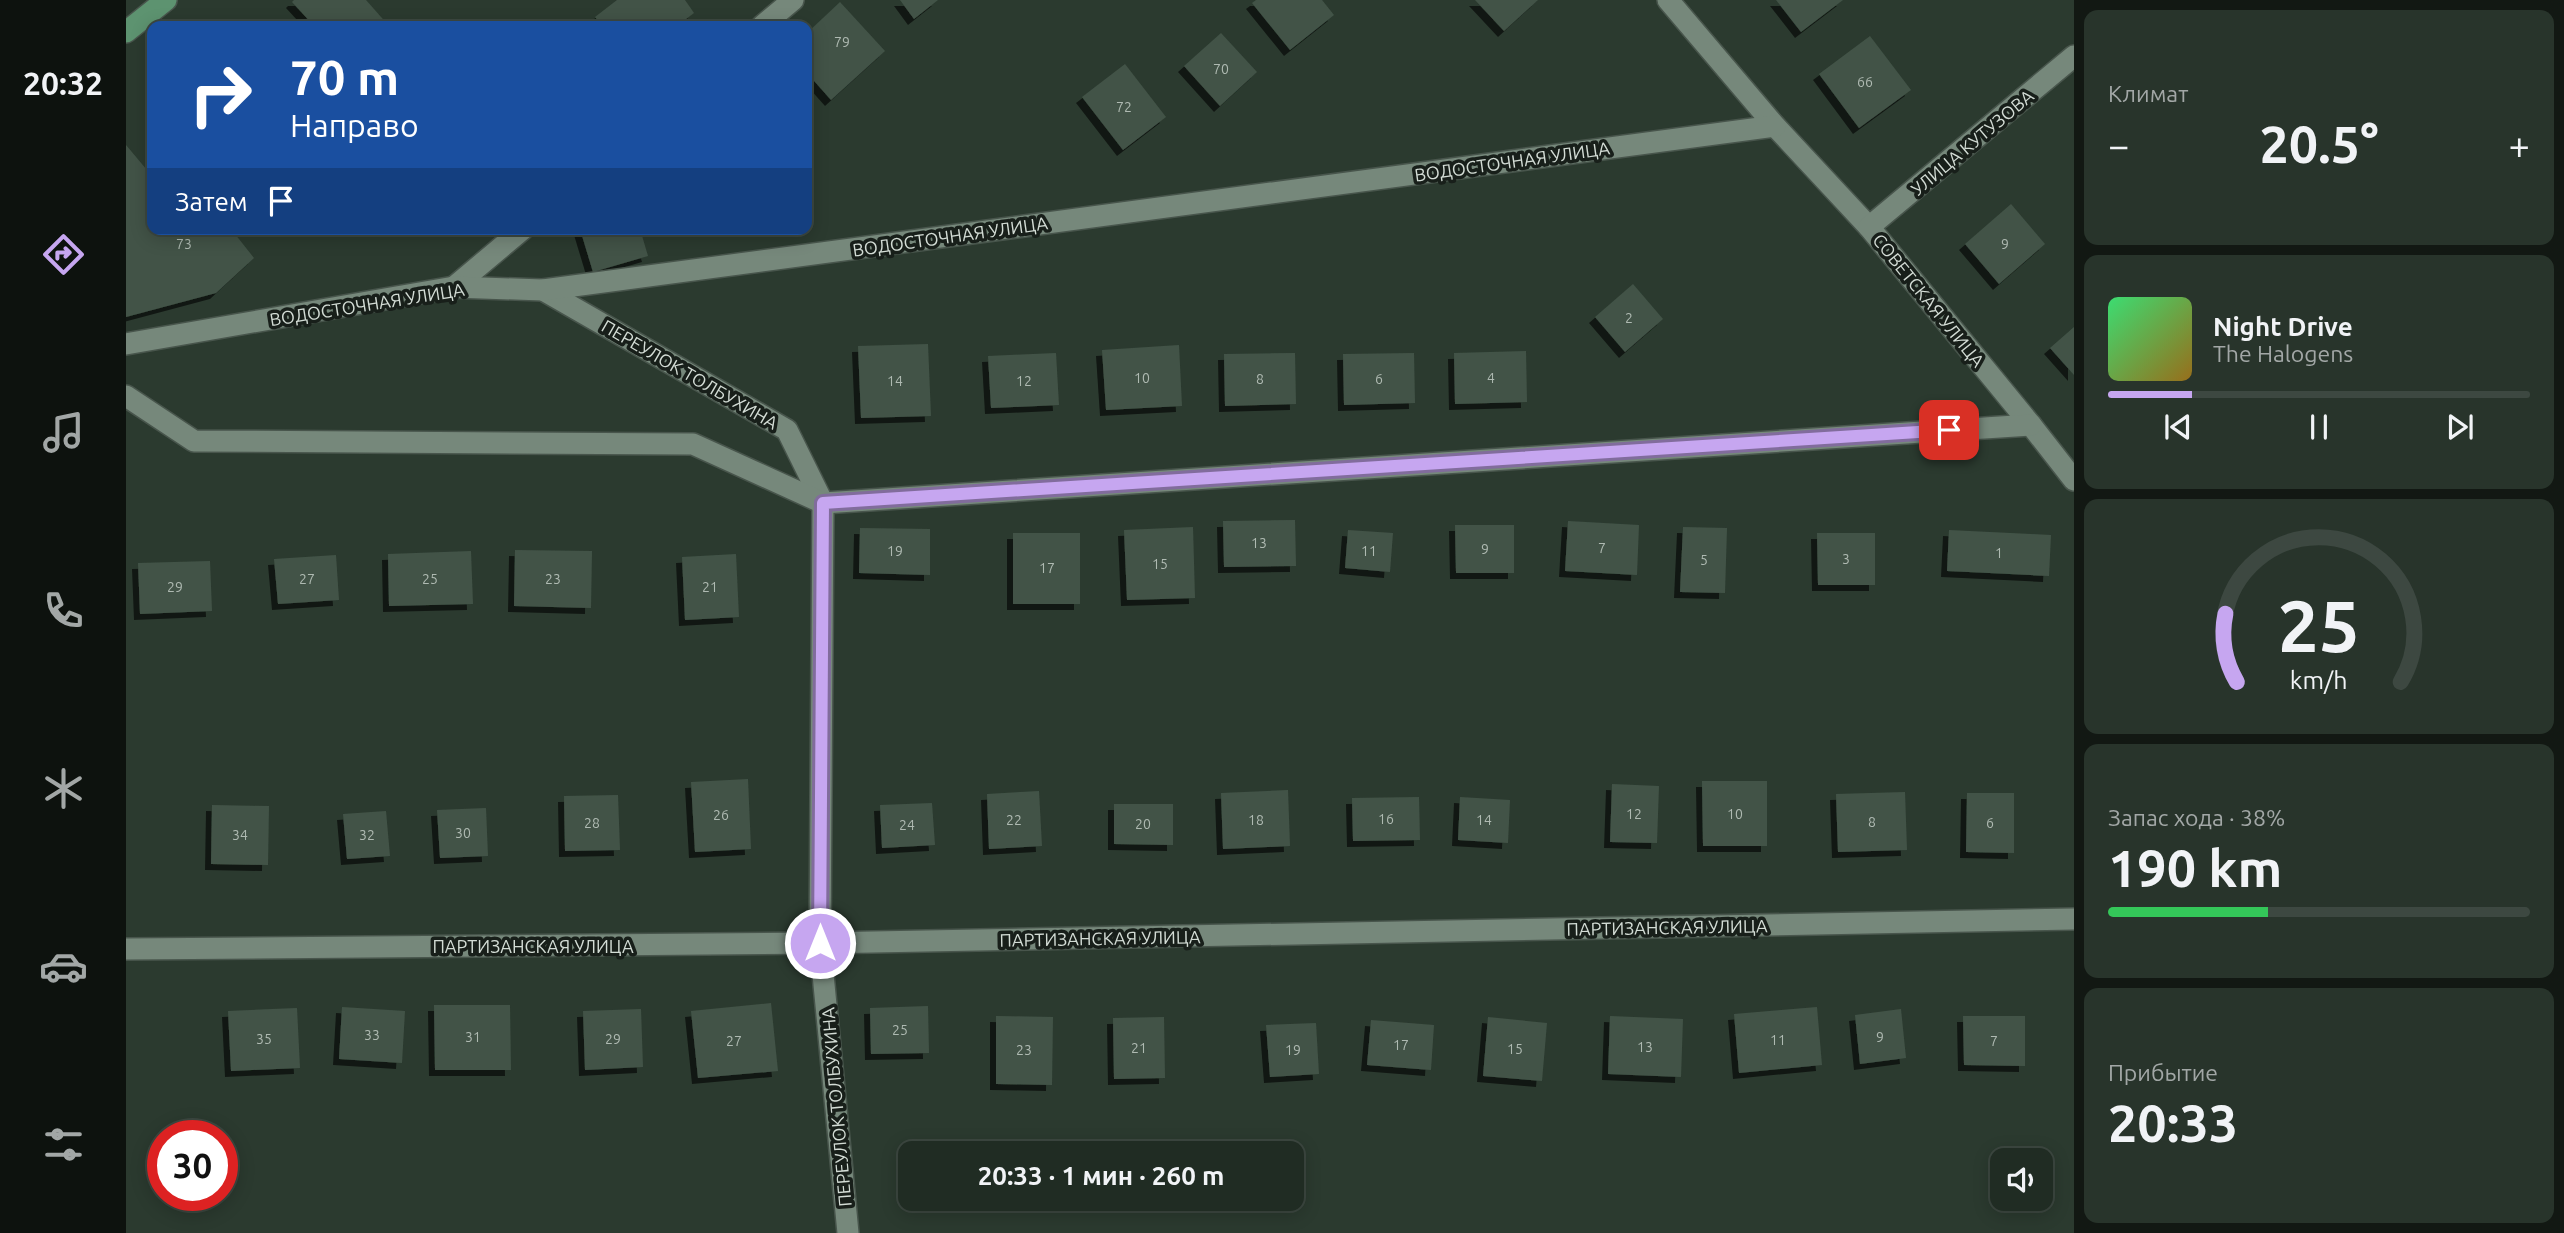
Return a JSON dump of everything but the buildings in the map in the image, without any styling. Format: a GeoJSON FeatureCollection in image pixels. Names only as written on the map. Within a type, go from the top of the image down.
{"type":"FeatureCollection","features":[{"type":"Feature","properties":{"kind":"main road"},"geometry":{"type":"LineString","coordinates":[[126,32],[166,0]]}},
{"type":"Feature","properties":{"kind":"street"},"geometry":{"type":"LineString","coordinates":[[768,21],[793,0]]}},
{"type":"Feature","properties":{"kind":"street","name":"СОВЕТСКАЯ УЛИЦА"},"geometry":{"type":"LineString","coordinates":[[1668,0],[1775,126],[1869,228],[2074,480]]}},
{"type":"Feature","properties":{"kind":"street","name":"УЛИЦА КУТУЗОВА"},"geometry":{"type":"LineString","coordinates":[[1869,228],[2074,56]]}},
{"type":"Feature","properties":{"kind":"street","name":"ВОДОСТОЧНАЯ УЛИЦА"},"geometry":{"type":"LineString","coordinates":[[126,344],[454,288],[543,290],[1775,126]]}},
{"type":"Feature","properties":{"kind":"street"},"geometry":{"type":"LineString","coordinates":[[454,288],[516,235]]}},
{"type":"Feature","properties":{"kind":"street","name":"ПЕРЕУЛОК ТОЛБУХИНА"},"geometry":{"type":"LineString","coordinates":[[543,290],[787,430],[823,503],[820,943],[848,1233]]}},
{"type":"Feature","properties":{"kind":"street"},"geometry":{"type":"LineString","coordinates":[[126,396],[194,441],[693,444],[823,503],[2031,425]]}},
{"type":"Feature","properties":{"kind":"street","name":"ПАРТИЗАНСКАЯ УЛИЦА"},"geometry":{"type":"LineString","coordinates":[[126,949],[820,943],[2074,919]]}},
{"type":"Feature","properties":{"kind":"route"},"geometry":{"type":"LineString","coordinates":[[820,943],[823,503],[1949,430]]}}]}
